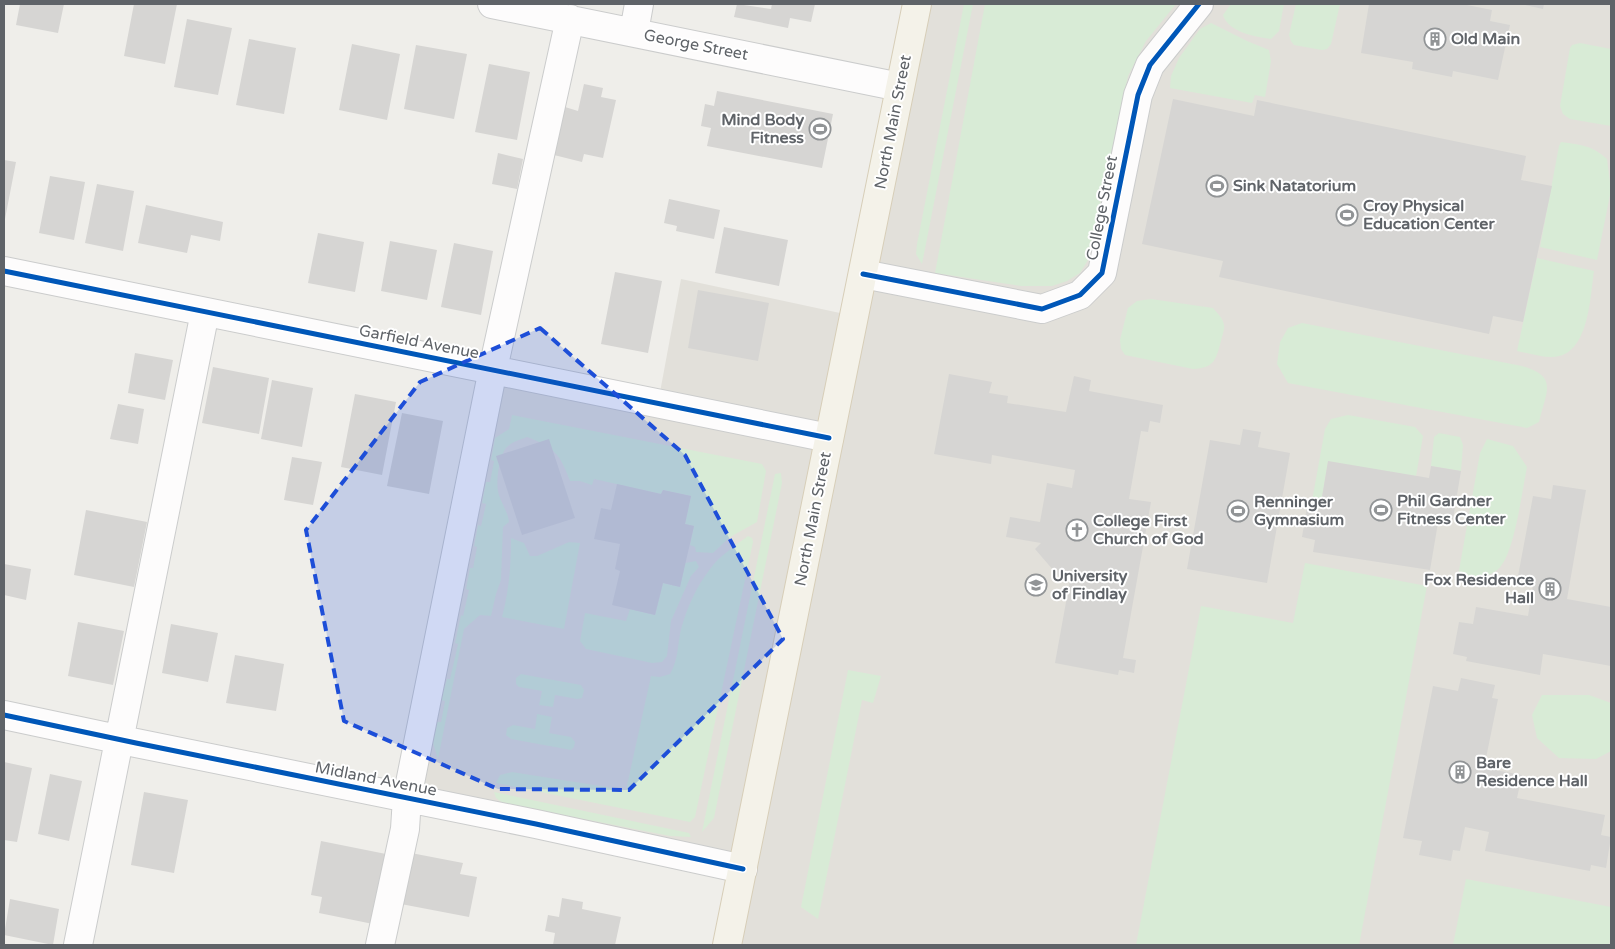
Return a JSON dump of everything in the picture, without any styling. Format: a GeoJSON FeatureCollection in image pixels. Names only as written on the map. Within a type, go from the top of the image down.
{"type":"FeatureCollection","features":[{"type":"Feature","properties":{"kind":"main road","name":"North Main Street"},"geometry":{"type":"LineString","coordinates":[[727,945],[917,4]]}},
{"type":"Feature","properties":{"kind":"street","name":"George Street"},"geometry":{"type":"LineString","coordinates":[[492,4],[900,87]]}},
{"type":"Feature","properties":{"kind":"street"},"geometry":{"type":"LineString","coordinates":[[634,32],[639,4]]}},
{"type":"Feature","properties":{"kind":"street","name":"College Street"},"geometry":{"type":"LineString","coordinates":[[863,274],[1042,309],[1080,295],[1102,273],[1138,95],[1150,65],[1199,4]]}},
{"type":"Feature","properties":{"kind":"street"},"geometry":{"type":"LineString","coordinates":[[380,945],[405,829],[408,798],[493,370],[570,19]]}},
{"type":"Feature","properties":{"kind":"street","name":"Garfield Avenue"},"geometry":{"type":"LineString","coordinates":[[4,271],[830,438]]}},
{"type":"Feature","properties":{"kind":"street"},"geometry":{"type":"LineString","coordinates":[[78,945],[205,312]]}},
{"type":"Feature","properties":{"kind":"street","name":"Midland Avenue"},"geometry":{"type":"LineString","coordinates":[[4,715],[743,869]]}},
{"type":"Feature","properties":{"kind":"highlighted area"},"geometry":{"type":"Polygon","coordinates":[[[540,328],[685,455],[783,639],[629,790],[498,789],[344,721],[306,530],[420,382],[540,328]]]}},
{"type":"Feature","properties":{"kind":"shaded area","name":"University of Findlay"},"geometry":{"type":"Polygon","coordinates":[[[917,4],[1611,4],[1611,945],[727,945],[743,869],[419,800],[504,372],[658,403],[681,279],[854,316],[917,4]]]}},
{"type":"Feature","properties":{"kind":"green space"},"geometry":{"type":"Polygon","coordinates":[[[964,4],[973,4],[922,264],[916,254],[917,244],[964,4]]]}},
{"type":"Feature","properties":{"kind":"green space"},"geometry":{"type":"Polygon","coordinates":[[[985,4],[1176,4],[1146,41],[1128,76],[1088,260],[1080,273],[1067,281],[1052,286],[1021,286],[935,273],[985,4]]]}},
{"type":"Feature","properties":{"kind":"green space"},"geometry":{"type":"Polygon","coordinates":[[[1231,4],[1284,4],[1279,31],[1271,39],[1236,30],[1230,26],[1223,15],[1231,4]]]}},
{"type":"Feature","properties":{"kind":"green space"},"geometry":{"type":"Polygon","coordinates":[[[1296,4],[1340,4],[1331,44],[1327,49],[1322,50],[1294,45],[1291,41],[1289,35],[1296,4]]]}},
{"type":"Feature","properties":{"kind":"green space"},"geometry":{"type":"Polygon","coordinates":[[[1211,23],[1269,50],[1271,61],[1265,97],[1255,95],[1252,103],[1170,88],[1171,76],[1179,58],[1200,29],[1211,23]]]}},
{"type":"Feature","properties":{"kind":"green space"},"geometry":{"type":"Polygon","coordinates":[[[1580,43],[1611,49],[1611,126],[1570,119],[1563,114],[1560,106],[1570,48],[1572,45],[1580,43]]]}},
{"type":"Feature","properties":{"kind":"green space"},"geometry":{"type":"Polygon","coordinates":[[[1561,142],[1586,146],[1607,159],[1611,190],[1597,260],[1540,247],[1561,142]]]}},
{"type":"Feature","properties":{"kind":"green space"},"geometry":{"type":"Polygon","coordinates":[[[1537,258],[1594,271],[1589,310],[1580,337],[1574,347],[1564,354],[1552,357],[1517,351],[1537,258]]]}},
{"type":"Feature","properties":{"kind":"green space"},"geometry":{"type":"Polygon","coordinates":[[[1151,299],[1213,308],[1221,318],[1224,327],[1218,353],[1210,364],[1206,367],[1193,369],[1125,355],[1121,349],[1120,340],[1128,308],[1137,301],[1151,299]]]}},
{"type":"Feature","properties":{"kind":"green space"},"geometry":{"type":"Polygon","coordinates":[[[1302,323],[1522,366],[1534,370],[1541,375],[1547,386],[1539,422],[1527,428],[1288,383],[1277,364],[1280,342],[1288,328],[1302,323]]]}},
{"type":"Feature","properties":{"kind":"green space"},"geometry":{"type":"Polygon","coordinates":[[[512,415],[762,464],[766,471],[757,522],[730,537],[713,553],[696,552],[695,547],[690,545],[694,526],[685,524],[691,496],[663,490],[661,494],[594,479],[592,485],[580,481],[570,481],[559,458],[544,444],[527,437],[510,444],[506,448],[500,463],[497,487],[509,522],[503,527],[501,580],[491,616],[480,615],[464,629],[438,759],[433,743],[437,722],[441,722],[445,701],[441,700],[447,679],[450,679],[458,644],[455,643],[469,590],[466,589],[477,547],[474,546],[478,525],[481,526],[486,504],[482,503],[486,482],[490,482],[494,461],[491,460],[495,438],[509,429],[512,415]]]}},
{"type":"Feature","properties":{"kind":"green space"},"geometry":{"type":"Polygon","coordinates":[[[1348,415],[1415,427],[1423,436],[1416,476],[1328,462],[1321,503],[1312,501],[1325,429],[1331,419],[1348,415]]]}},
{"type":"Feature","properties":{"kind":"green space"},"geometry":{"type":"Polygon","coordinates":[[[1439,433],[1460,437],[1463,445],[1461,471],[1431,466],[1434,437],[1439,433]]]}},
{"type":"Feature","properties":{"kind":"green space"},"geometry":{"type":"Polygon","coordinates":[[[1487,439],[1513,446],[1527,467],[1514,533],[1506,558],[1494,572],[1462,582],[1458,576],[1480,453],[1487,439]]]}},
{"type":"Feature","properties":{"kind":"green space"},"geometry":{"type":"Polygon","coordinates":[[[781,473],[782,483],[714,818],[702,832],[775,474],[781,473]]]}},
{"type":"Feature","properties":{"kind":"green space"},"geometry":{"type":"Polygon","coordinates":[[[748,536],[752,538],[753,542],[695,817],[690,822],[496,783],[500,775],[512,772],[626,790],[651,676],[660,677],[670,674],[676,657],[683,621],[696,590],[714,564],[748,536]]]}},
{"type":"Feature","properties":{"kind":"green space"},"geometry":{"type":"Polygon","coordinates":[[[511,538],[524,543],[530,556],[537,556],[569,542],[580,543],[564,629],[502,617],[509,578],[511,538]]]}},
{"type":"Feature","properties":{"kind":"green space"},"geometry":{"type":"Polygon","coordinates":[[[696,561],[699,567],[691,576],[671,621],[667,656],[662,662],[652,663],[586,649],[580,641],[585,613],[626,621],[630,609],[655,615],[663,583],[680,587],[685,563],[696,561]]]}},
{"type":"Feature","properties":{"kind":"green space"},"geometry":{"type":"Polygon","coordinates":[[[1305,563],[1427,586],[1359,945],[1136,945],[1201,606],[1293,623],[1305,563]]]}},
{"type":"Feature","properties":{"kind":"green space"},"geometry":{"type":"Polygon","coordinates":[[[848,670],[881,676],[873,703],[862,700],[818,919],[801,907],[848,670]]]}},
{"type":"Feature","properties":{"kind":"green space"},"geometry":{"type":"Polygon","coordinates":[[[521,674],[581,685],[584,690],[582,698],[577,699],[555,695],[553,707],[539,705],[542,691],[519,687],[516,684],[516,678],[521,674]]]}},
{"type":"Feature","properties":{"kind":"green space"},"geometry":{"type":"Polygon","coordinates":[[[1542,695],[1589,695],[1611,703],[1611,751],[1596,759],[1559,758],[1537,738],[1532,715],[1542,695]]]}},
{"type":"Feature","properties":{"kind":"green space"},"geometry":{"type":"Polygon","coordinates":[[[537,714],[552,717],[549,733],[571,737],[575,742],[574,747],[571,750],[511,739],[506,735],[507,728],[513,725],[535,729],[537,714]]]}},
{"type":"Feature","properties":{"kind":"green space"},"geometry":{"type":"Polygon","coordinates":[[[494,792],[689,833],[691,837],[670,836],[503,803],[496,798],[494,792]]]}},
{"type":"Feature","properties":{"kind":"green space"},"geometry":{"type":"Polygon","coordinates":[[[1466,879],[1611,907],[1609,945],[1453,945],[1466,879]]]}},
{"type":"Feature","properties":{"kind":"building"},"geometry":{"type":"Polygon","coordinates":[[[20,4],[64,4],[58,33],[16,25],[20,4]]]}},
{"type":"Feature","properties":{"kind":"building"},"geometry":{"type":"Polygon","coordinates":[[[134,4],[177,4],[165,64],[124,56],[134,4]]]}},
{"type":"Feature","properties":{"kind":"building"},"geometry":{"type":"Polygon","coordinates":[[[737,4],[771,9],[772,4],[815,4],[811,22],[790,18],[788,28],[734,17],[737,4]]]}},
{"type":"Feature","properties":{"kind":"building","name":"Old Main"},"geometry":{"type":"Polygon","coordinates":[[[1369,4],[1462,4],[1492,10],[1490,21],[1510,25],[1498,80],[1453,71],[1452,77],[1412,69],[1413,62],[1361,53],[1369,4]]]}},
{"type":"Feature","properties":{"kind":"building","name":"Old Main"},"geometry":{"type":"Polygon","coordinates":[[[1521,4],[1544,4],[1543,9],[1521,4]]]}},
{"type":"Feature","properties":{"kind":"building"},"geometry":{"type":"Polygon","coordinates":[[[187,19],[232,28],[218,95],[174,87],[187,19]]]}},
{"type":"Feature","properties":{"kind":"building"},"geometry":{"type":"Polygon","coordinates":[[[249,39],[296,48],[284,114],[236,105],[249,39]]]}},
{"type":"Feature","properties":{"kind":"building"},"geometry":{"type":"Polygon","coordinates":[[[352,44],[400,54],[387,120],[339,110],[352,44]]]}},
{"type":"Feature","properties":{"kind":"building"},"geometry":{"type":"Polygon","coordinates":[[[416,45],[467,54],[454,119],[404,109],[416,45]]]}},
{"type":"Feature","properties":{"kind":"building"},"geometry":{"type":"Polygon","coordinates":[[[489,64],[530,72],[517,140],[475,132],[489,64]]]}},
{"type":"Feature","properties":{"kind":"building"},"geometry":{"type":"Polygon","coordinates":[[[584,84],[603,88],[601,97],[616,100],[603,158],[584,154],[582,162],[554,155],[565,107],[578,111],[584,84]]]}},
{"type":"Feature","properties":{"kind":"building"},"geometry":{"type":"Polygon","coordinates":[[[717,91],[833,114],[822,168],[707,146],[711,128],[701,126],[705,104],[714,106],[717,91]]]}},
{"type":"Feature","properties":{"kind":"building","name":"Croy Physical Education Center"},"geometry":{"type":"Polygon","coordinates":[[[1173,99],[1254,116],[1257,100],[1526,156],[1521,180],[1552,186],[1523,322],[1493,316],[1489,334],[1219,277],[1223,261],[1142,244],[1173,99]]]}},
{"type":"Feature","properties":{"kind":"building"},"geometry":{"type":"Polygon","coordinates":[[[498,153],[523,159],[517,189],[492,184],[498,153]]]}},
{"type":"Feature","properties":{"kind":"building"},"geometry":{"type":"Polygon","coordinates":[[[4,160],[16,162],[5,219],[4,219],[4,160]]]}},
{"type":"Feature","properties":{"kind":"building"},"geometry":{"type":"Polygon","coordinates":[[[50,176],[85,182],[74,240],[39,233],[50,176]]]}},
{"type":"Feature","properties":{"kind":"building"},"geometry":{"type":"Polygon","coordinates":[[[97,184],[134,191],[123,251],[85,243],[97,184]]]}},
{"type":"Feature","properties":{"kind":"building"},"geometry":{"type":"Polygon","coordinates":[[[669,199],[720,210],[714,239],[676,231],[677,226],[664,223],[669,199]]]}},
{"type":"Feature","properties":{"kind":"building"},"geometry":{"type":"Polygon","coordinates":[[[146,205],[223,222],[220,241],[191,235],[187,253],[138,243],[146,205]]]}},
{"type":"Feature","properties":{"kind":"building"},"geometry":{"type":"Polygon","coordinates":[[[724,227],[788,240],[779,286],[715,273],[724,227]]]}},
{"type":"Feature","properties":{"kind":"building"},"geometry":{"type":"Polygon","coordinates":[[[318,233],[364,242],[355,292],[308,283],[318,233]]]}},
{"type":"Feature","properties":{"kind":"building"},"geometry":{"type":"Polygon","coordinates":[[[390,241],[437,250],[427,300],[381,291],[390,241]]]}},
{"type":"Feature","properties":{"kind":"building"},"geometry":{"type":"Polygon","coordinates":[[[454,243],[493,251],[481,315],[441,307],[454,243]]]}},
{"type":"Feature","properties":{"kind":"building"},"geometry":{"type":"Polygon","coordinates":[[[615,272],[662,281],[648,353],[601,344],[615,272]]]}},
{"type":"Feature","properties":{"kind":"building"},"geometry":{"type":"Polygon","coordinates":[[[698,290],[769,303],[758,361],[688,348],[698,290]]]}},
{"type":"Feature","properties":{"kind":"building"},"geometry":{"type":"Polygon","coordinates":[[[135,353],[173,360],[165,400],[128,393],[135,353]]]}},
{"type":"Feature","properties":{"kind":"building"},"geometry":{"type":"Polygon","coordinates":[[[213,367],[269,378],[259,434],[202,423],[213,367]]]}},
{"type":"Feature","properties":{"kind":"building","name":"College First Church of God"},"geometry":{"type":"Polygon","coordinates":[[[949,374],[992,382],[989,393],[1008,396],[1007,403],[1066,412],[1074,376],[1091,380],[1089,391],[1163,405],[1160,423],[1150,421],[1148,432],[1141,431],[1129,499],[1151,502],[1123,658],[1136,660],[1134,673],[1119,670],[1118,675],[1055,663],[1070,580],[1060,578],[1035,549],[1041,543],[1006,537],[1010,517],[1040,522],[1047,483],[1072,488],[1075,470],[992,455],[991,464],[934,454],[949,374]]]}},
{"type":"Feature","properties":{"kind":"building"},"geometry":{"type":"Polygon","coordinates":[[[272,380],[313,388],[302,447],[261,439],[272,380]]]}},
{"type":"Feature","properties":{"kind":"building"},"geometry":{"type":"Polygon","coordinates":[[[355,394],[396,402],[382,475],[341,467],[355,394]]]}},
{"type":"Feature","properties":{"kind":"building"},"geometry":{"type":"Polygon","coordinates":[[[118,404],[144,409],[138,444],[110,439],[118,404]]]}},
{"type":"Feature","properties":{"kind":"building"},"geometry":{"type":"Polygon","coordinates":[[[402,413],[443,421],[429,494],[387,486],[402,413]]]}},
{"type":"Feature","properties":{"kind":"building","name":"Renninger Gymnasium"},"geometry":{"type":"Polygon","coordinates":[[[1243,429],[1261,432],[1258,447],[1290,453],[1267,583],[1187,569],[1210,440],[1240,445],[1243,429]]]}},
{"type":"Feature","properties":{"kind":"building"},"geometry":{"type":"Polygon","coordinates":[[[549,439],[575,518],[522,535],[496,456],[549,439]]]}},
{"type":"Feature","properties":{"kind":"building"},"geometry":{"type":"Polygon","coordinates":[[[292,457],[322,462],[313,505],[284,500],[292,457]]]}},
{"type":"Feature","properties":{"kind":"building","name":"Phil Gardner Fitness Center"},"geometry":{"type":"Polygon","coordinates":[[[1328,461],[1429,478],[1431,466],[1461,471],[1453,519],[1439,517],[1430,570],[1313,552],[1315,540],[1302,537],[1308,501],[1321,503],[1328,461]]]}},
{"type":"Feature","properties":{"kind":"building"},"geometry":{"type":"Polygon","coordinates":[[[617,484],[661,494],[663,490],[691,496],[685,524],[694,526],[680,587],[663,583],[655,615],[612,605],[620,571],[615,569],[620,544],[594,539],[601,508],[611,510],[617,484]]]}},
{"type":"Feature","properties":{"kind":"building","name":"Fox Residence Hall"},"geometry":{"type":"Polygon","coordinates":[[[1553,485],[1586,490],[1567,599],[1611,607],[1611,666],[1543,654],[1540,675],[1466,661],[1467,657],[1453,654],[1459,622],[1473,624],[1476,607],[1528,616],[1534,579],[1518,576],[1533,496],[1551,499],[1553,485]]]}},
{"type":"Feature","properties":{"kind":"building"},"geometry":{"type":"Polygon","coordinates":[[[86,510],[147,522],[134,587],[74,575],[86,510]]]}},
{"type":"Feature","properties":{"kind":"building"},"geometry":{"type":"Polygon","coordinates":[[[4,564],[31,569],[26,600],[4,595],[4,564]]]}},
{"type":"Feature","properties":{"kind":"building"},"geometry":{"type":"Polygon","coordinates":[[[78,622],[124,631],[113,685],[68,676],[78,622]]]}},
{"type":"Feature","properties":{"kind":"building"},"geometry":{"type":"Polygon","coordinates":[[[171,624],[218,633],[208,682],[162,673],[171,624]]]}},
{"type":"Feature","properties":{"kind":"building"},"geometry":{"type":"Polygon","coordinates":[[[235,655],[284,664],[276,711],[226,703],[235,655]]]}},
{"type":"Feature","properties":{"kind":"building","name":"Bare Residence Hall"},"geometry":{"type":"Polygon","coordinates":[[[1461,678],[1495,685],[1492,698],[1498,699],[1484,768],[1522,775],[1517,798],[1605,815],[1601,835],[1611,837],[1606,868],[1591,865],[1590,871],[1485,851],[1489,832],[1465,827],[1460,851],[1453,850],[1451,861],[1419,855],[1422,841],[1403,838],[1433,686],[1458,691],[1461,678]]]}},
{"type":"Feature","properties":{"kind":"building"},"geometry":{"type":"Polygon","coordinates":[[[4,762],[32,768],[17,842],[4,840],[4,762]]]}},
{"type":"Feature","properties":{"kind":"building"},"geometry":{"type":"Polygon","coordinates":[[[50,774],[82,781],[69,841],[38,834],[50,774]]]}},
{"type":"Feature","properties":{"kind":"building"},"geometry":{"type":"Polygon","coordinates":[[[144,792],[188,800],[174,873],[131,865],[144,792]]]}},
{"type":"Feature","properties":{"kind":"building"},"geometry":{"type":"Polygon","coordinates":[[[321,841],[386,854],[373,924],[319,913],[322,897],[311,895],[321,841]]]}},
{"type":"Feature","properties":{"kind":"building"},"geometry":{"type":"Polygon","coordinates":[[[411,853],[463,863],[460,874],[477,877],[469,917],[401,904],[411,853]]]}},
{"type":"Feature","properties":{"kind":"building"},"geometry":{"type":"Polygon","coordinates":[[[562,898],[583,902],[582,909],[621,917],[615,945],[553,945],[555,933],[545,931],[548,915],[559,917],[562,898]]]}},
{"type":"Feature","properties":{"kind":"building"},"geometry":{"type":"Polygon","coordinates":[[[10,899],[59,909],[53,945],[4,935],[10,899]]]}},
{"type":"Feature","properties":{"kind":"cycle path"},"geometry":{"type":"LineString","coordinates":[[863,274],[1042,309],[1080,295],[1102,273],[1138,95],[1150,65],[1199,4]]}},
{"type":"Feature","properties":{"kind":"cycle path"},"geometry":{"type":"LineString","coordinates":[[4,271],[829,438]]}},
{"type":"Feature","properties":{"kind":"cycle path"},"geometry":{"type":"LineString","coordinates":[[4,715],[536,824],[743,869]]}},
{"type":"Feature","properties":{"kind":"place","name":"Old Main"},"geometry":{"type":"Point","coordinates":[1435,39]}},
{"type":"Feature","properties":{"kind":"place","name":"Mind Body Fitness"},"geometry":{"type":"Point","coordinates":[820,129]}},
{"type":"Feature","properties":{"kind":"place","name":"Sink Natatorium"},"geometry":{"type":"Point","coordinates":[1217,186]}},
{"type":"Feature","properties":{"kind":"place","name":"Croy Physical Education Center"},"geometry":{"type":"Point","coordinates":[1347,215]}},
{"type":"Feature","properties":{"kind":"place","name":"Phil Gardner Fitness Center"},"geometry":{"type":"Point","coordinates":[1381,510]}},
{"type":"Feature","properties":{"kind":"place","name":"Renninger Gymnasium"},"geometry":{"type":"Point","coordinates":[1238,511]}},
{"type":"Feature","properties":{"kind":"place","name":"College First Church of God"},"geometry":{"type":"Point","coordinates":[1077,530]}},
{"type":"Feature","properties":{"kind":"place","name":"University of Findlay"},"geometry":{"type":"Point","coordinates":[1036,585]}},
{"type":"Feature","properties":{"kind":"place","name":"Fox Residence Hall"},"geometry":{"type":"Point","coordinates":[1550,589]}},
{"type":"Feature","properties":{"kind":"place","name":"Bare Residence Hall"},"geometry":{"type":"Point","coordinates":[1460,772]}}]}
